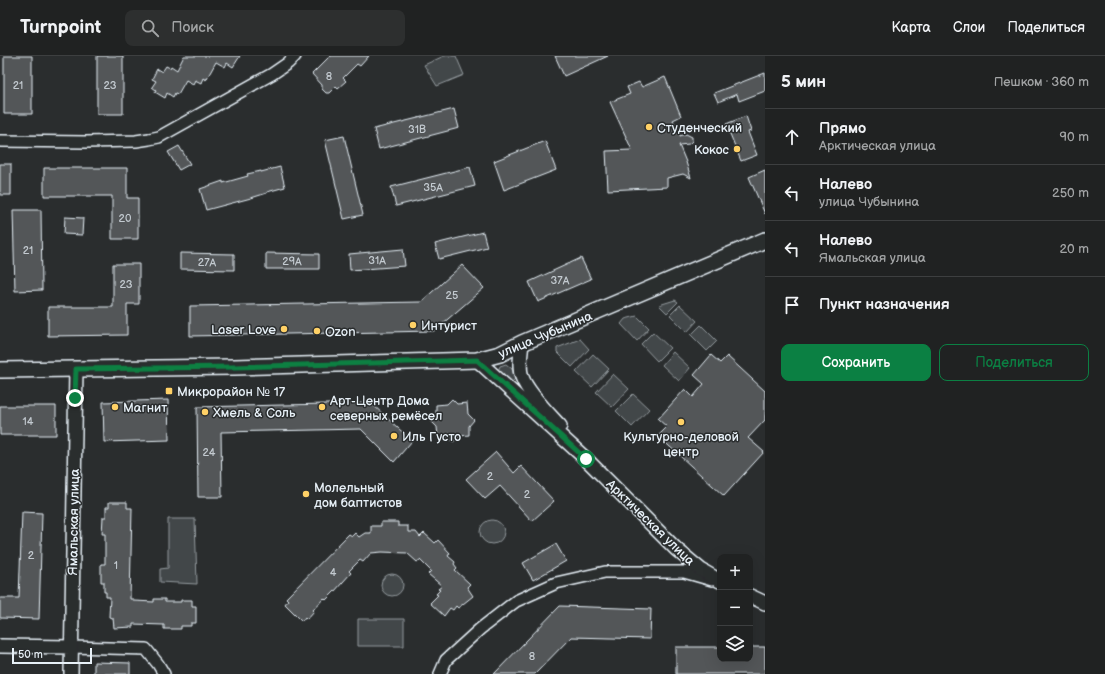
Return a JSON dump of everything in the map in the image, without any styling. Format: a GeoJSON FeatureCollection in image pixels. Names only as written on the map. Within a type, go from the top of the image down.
{"type":"FeatureCollection","features":[{"type":"Feature","properties":{"kind":"main road","name":"улица Чубынина"},"geometry":{"type":"LineString","coordinates":[[0,370],[234,367],[477,360],[500,354],[765,240]]}},
{"type":"Feature","properties":{"kind":"street"},"geometry":{"type":"LineString","coordinates":[[0,142],[136,141],[159,137],[272,74],[295,56]]}},
{"type":"Feature","properties":{"kind":"street","name":"Арктическая улица"},"geometry":{"type":"LineString","coordinates":[[522,344],[520,364],[522,377],[525,383],[540,404],[568,435],[586,459]]}},
{"type":"Feature","properties":{"kind":"street","name":"Арктическая улица"},"geometry":{"type":"LineString","coordinates":[[477,360],[586,459],[676,549],[701,570],[717,580]]}},
{"type":"Feature","properties":{"kind":"street","name":"Ямальская улица"},"geometry":{"type":"LineString","coordinates":[[71,674],[76,369]]}},
{"type":"Feature","properties":{"kind":"street"},"geometry":{"type":"LineString","coordinates":[[440,674],[446,660],[480,629],[516,600],[556,583],[605,572],[684,572],[717,581]]}},
{"type":"Feature","properties":{"kind":"street"},"geometry":{"type":"LineString","coordinates":[[753,597],[765,603]]}},
{"type":"Feature","properties":{"kind":"street"},"geometry":{"type":"LineString","coordinates":[[0,646],[146,649],[164,674]]}},
{"type":"Feature","properties":{"kind":"shaded area"},"geometry":{"type":"Polygon","coordinates":[[[444,56],[456,56],[464,75],[437,86],[424,65],[444,56]]]}},
{"type":"Feature","properties":{"kind":"shaded area"},"geometry":{"type":"Polygon","coordinates":[[[675,300],[678,302],[667,313],[659,305],[675,300]]]}},
{"type":"Feature","properties":{"kind":"shaded area"},"geometry":{"type":"Polygon","coordinates":[[[680,305],[697,321],[687,332],[670,315],[680,305]]]}},
{"type":"Feature","properties":{"kind":"shaded area"},"geometry":{"type":"Polygon","coordinates":[[[637,316],[649,328],[637,341],[621,324],[625,319],[637,316]]]}},
{"type":"Feature","properties":{"kind":"shaded area"},"geometry":{"type":"Polygon","coordinates":[[[701,325],[717,341],[707,351],[691,335],[701,325]]]}},
{"type":"Feature","properties":{"kind":"shaded area"},"geometry":{"type":"Polygon","coordinates":[[[653,332],[670,348],[657,361],[641,344],[653,332]]]}},
{"type":"Feature","properties":{"kind":"shaded area"},"geometry":{"type":"Polygon","coordinates":[[[580,339],[589,349],[572,367],[557,352],[557,348],[580,339]]]}},
{"type":"Feature","properties":{"kind":"shaded area"},"geometry":{"type":"Polygon","coordinates":[[[673,352],[690,368],[679,381],[662,365],[673,352]]]}},
{"type":"Feature","properties":{"kind":"shaded area"},"geometry":{"type":"Polygon","coordinates":[[[593,354],[609,369],[592,387],[576,372],[593,354]]]}},
{"type":"Feature","properties":{"kind":"shaded area"},"geometry":{"type":"Polygon","coordinates":[[[506,364],[512,369],[515,379],[509,385],[498,371],[500,366],[506,364]]]}},
{"type":"Feature","properties":{"kind":"shaded area"},"geometry":{"type":"Polygon","coordinates":[[[613,374],[629,389],[612,407],[596,392],[613,374]]]}},
{"type":"Feature","properties":{"kind":"shaded area"},"geometry":{"type":"Polygon","coordinates":[[[633,394],[649,409],[632,427],[616,411],[633,394]]]}},
{"type":"Feature","properties":{"kind":"shaded area"},"geometry":{"type":"Polygon","coordinates":[[[168,519],[195,519],[197,584],[160,582],[160,569],[168,568],[168,519]]]}},
{"type":"Feature","properties":{"kind":"shaded area"},"geometry":{"type":"Polygon","coordinates":[[[492,520],[501,523],[504,532],[501,541],[492,544],[483,541],[480,532],[483,523],[492,520]]]}},
{"type":"Feature","properties":{"kind":"shaded area"},"geometry":{"type":"Polygon","coordinates":[[[392,574],[400,577],[403,585],[400,593],[392,596],[384,593],[381,585],[384,577],[392,574]]]}},
{"type":"Feature","properties":{"kind":"shaded area"},"geometry":{"type":"Polygon","coordinates":[[[358,619],[404,619],[404,646],[358,646],[358,619]]]}},
{"type":"Feature","properties":{"kind":"building"},"geometry":{"type":"Polygon","coordinates":[[[4,56],[32,56],[32,114],[4,114],[4,56]]]}},
{"type":"Feature","properties":{"kind":"building"},"geometry":{"type":"Polygon","coordinates":[[[97,56],[123,56],[123,114],[97,114],[97,56]]]}},
{"type":"Feature","properties":{"kind":"building"},"geometry":{"type":"Polygon","coordinates":[[[184,56],[240,56],[233,67],[227,63],[225,67],[216,62],[206,80],[203,78],[201,83],[195,80],[193,84],[186,80],[178,94],[175,93],[173,97],[167,93],[165,98],[155,92],[156,90],[152,87],[156,81],[152,79],[157,69],[162,72],[166,66],[170,68],[171,66],[177,70],[184,56]]]}},
{"type":"Feature","properties":{"kind":"building"},"geometry":{"type":"Polygon","coordinates":[[[369,56],[360,66],[357,64],[343,78],[346,81],[338,88],[336,86],[329,93],[326,93],[322,89],[322,85],[312,74],[329,57],[369,56]]]}},
{"type":"Feature","properties":{"kind":"building"},"geometry":{"type":"Polygon","coordinates":[[[555,56],[608,56],[564,76],[555,56]]]}},
{"type":"Feature","properties":{"kind":"building"},"geometry":{"type":"Polygon","coordinates":[[[765,73],[765,91],[739,101],[737,94],[718,102],[714,93],[765,73]]]}},
{"type":"Feature","properties":{"kind":"building","name":"Студенческий"},"geometry":{"type":"Polygon","coordinates":[[[665,77],[681,116],[673,120],[680,136],[686,134],[692,137],[692,141],[689,144],[679,145],[691,178],[683,174],[667,178],[667,187],[608,190],[606,151],[632,150],[610,102],[630,94],[627,87],[639,82],[642,87],[665,77]]]}},
{"type":"Feature","properties":{"kind":"building"},"geometry":{"type":"Polygon","coordinates":[[[454,109],[459,128],[379,149],[374,129],[454,109]]]}},
{"type":"Feature","properties":{"kind":"building"},"geometry":{"type":"Polygon","coordinates":[[[746,116],[751,131],[748,132],[757,155],[741,161],[726,124],[746,116]]]}},
{"type":"Feature","properties":{"kind":"building"},"geometry":{"type":"Polygon","coordinates":[[[344,136],[363,215],[344,219],[325,140],[344,136]]]}},
{"type":"Feature","properties":{"kind":"building"},"geometry":{"type":"Polygon","coordinates":[[[545,141],[556,170],[504,190],[494,161],[545,141]]]}},
{"type":"Feature","properties":{"kind":"building"},"geometry":{"type":"Polygon","coordinates":[[[179,146],[190,164],[179,170],[168,152],[179,146]]]}},
{"type":"Feature","properties":{"kind":"building"},"geometry":{"type":"Polygon","coordinates":[[[0,164],[11,164],[11,195],[0,195],[0,164]]]}},
{"type":"Feature","properties":{"kind":"building"},"geometry":{"type":"Polygon","coordinates":[[[280,167],[285,187],[206,210],[200,189],[223,181],[223,183],[248,176],[247,174],[280,167]]]}},
{"type":"Feature","properties":{"kind":"building"},"geometry":{"type":"Polygon","coordinates":[[[470,167],[475,186],[396,206],[391,187],[470,167]]]}},
{"type":"Feature","properties":{"kind":"building"},"geometry":{"type":"Polygon","coordinates":[[[44,168],[127,168],[127,198],[138,198],[138,239],[112,239],[112,196],[44,196],[44,168]]]}},
{"type":"Feature","properties":{"kind":"building"},"geometry":{"type":"Polygon","coordinates":[[[765,170],[765,214],[749,177],[765,170]]]}},
{"type":"Feature","properties":{"kind":"building"},"geometry":{"type":"Polygon","coordinates":[[[13,210],[41,210],[42,290],[15,291],[13,210]]]}},
{"type":"Feature","properties":{"kind":"building"},"geometry":{"type":"Polygon","coordinates":[[[65,217],[83,218],[82,235],[64,234],[65,217]]]}},
{"type":"Feature","properties":{"kind":"building"},"geometry":{"type":"Polygon","coordinates":[[[483,232],[487,247],[439,259],[435,244],[483,232]]]}},
{"type":"Feature","properties":{"kind":"building"},"geometry":{"type":"Polygon","coordinates":[[[403,249],[405,266],[350,270],[349,254],[403,249]]]}},
{"type":"Feature","properties":{"kind":"building"},"geometry":{"type":"Polygon","coordinates":[[[180,253],[234,254],[234,270],[180,269],[180,253]]]}},
{"type":"Feature","properties":{"kind":"building"},"geometry":{"type":"Polygon","coordinates":[[[266,253],[319,254],[319,269],[266,269],[266,253]]]}},
{"type":"Feature","properties":{"kind":"building"},"geometry":{"type":"Polygon","coordinates":[[[581,258],[591,279],[538,302],[529,282],[581,258]]]}},
{"type":"Feature","properties":{"kind":"building"},"geometry":{"type":"Polygon","coordinates":[[[113,264],[139,264],[139,304],[127,304],[127,335],[48,336],[48,307],[113,307],[113,264]]]}},
{"type":"Feature","properties":{"kind":"building"},"geometry":{"type":"Polygon","coordinates":[[[462,265],[484,288],[434,331],[190,336],[190,306],[421,302],[462,265]]]}},
{"type":"Feature","properties":{"kind":"building"},"geometry":{"type":"Polygon","coordinates":[[[711,355],[720,363],[727,356],[765,391],[765,420],[748,438],[764,452],[724,496],[658,436],[667,427],[658,419],[685,389],[693,397],[704,384],[694,375],[711,355]]]}},
{"type":"Feature","properties":{"kind":"building"},"geometry":{"type":"Polygon","coordinates":[[[452,399],[457,404],[467,403],[468,414],[474,420],[469,426],[469,435],[460,436],[453,442],[447,436],[438,437],[437,427],[431,421],[436,415],[436,405],[447,404],[452,399]]]}},
{"type":"Feature","properties":{"kind":"building"},"geometry":{"type":"Polygon","coordinates":[[[168,400],[169,440],[104,442],[103,402],[168,400]]]}},
{"type":"Feature","properties":{"kind":"building"},"geometry":{"type":"Polygon","coordinates":[[[371,403],[412,441],[394,462],[361,429],[221,432],[222,497],[198,497],[197,407],[371,403]]]}},
{"type":"Feature","properties":{"kind":"building"},"geometry":{"type":"Polygon","coordinates":[[[0,406],[56,406],[56,435],[0,435],[0,406]]]}},
{"type":"Feature","properties":{"kind":"building"},"geometry":{"type":"Polygon","coordinates":[[[496,452],[514,473],[521,466],[554,501],[532,521],[500,486],[485,499],[466,479],[496,452]]]}},
{"type":"Feature","properties":{"kind":"building"},"geometry":{"type":"Polygon","coordinates":[[[109,502],[127,502],[127,508],[132,508],[130,599],[134,599],[134,601],[154,602],[154,599],[165,599],[165,602],[192,600],[192,606],[196,606],[196,623],[191,623],[191,626],[181,626],[181,629],[164,629],[164,625],[133,624],[133,627],[114,628],[113,618],[109,617],[110,597],[106,597],[106,592],[104,592],[104,582],[101,582],[101,564],[105,564],[105,534],[102,534],[103,517],[106,517],[106,507],[109,507],[109,502]]]}},
{"type":"Feature","properties":{"kind":"building"},"geometry":{"type":"Polygon","coordinates":[[[22,512],[42,513],[39,619],[0,618],[0,598],[19,598],[22,512]]]}},
{"type":"Feature","properties":{"kind":"building"},"geometry":{"type":"Polygon","coordinates":[[[381,522],[398,522],[398,526],[408,526],[408,532],[416,532],[420,537],[424,533],[435,543],[438,540],[450,553],[448,556],[455,562],[454,564],[457,568],[455,570],[470,584],[467,587],[473,596],[458,608],[456,606],[453,610],[450,608],[444,616],[430,603],[438,595],[436,594],[440,590],[438,589],[442,586],[428,574],[431,571],[420,560],[417,562],[407,553],[371,553],[363,562],[360,560],[349,571],[351,573],[334,592],[326,600],[324,598],[307,619],[305,617],[302,621],[285,604],[288,600],[286,598],[349,534],[352,536],[355,533],[359,537],[365,533],[371,533],[371,526],[381,526],[381,522]]]}},
{"type":"Feature","properties":{"kind":"building"},"geometry":{"type":"Polygon","coordinates":[[[556,544],[566,561],[533,580],[523,563],[556,544]]]}},
{"type":"Feature","properties":{"kind":"building"},"geometry":{"type":"Polygon","coordinates":[[[560,606],[651,609],[650,639],[571,637],[535,674],[494,674],[560,606]]]}},
{"type":"Feature","properties":{"kind":"building"},"geometry":{"type":"Polygon","coordinates":[[[676,647],[717,647],[717,662],[753,662],[753,647],[765,647],[765,674],[676,674],[676,647]]]}},
{"type":"Feature","properties":{"kind":"building"},"geometry":{"type":"Polygon","coordinates":[[[94,662],[130,663],[130,674],[94,674],[94,662]]]}},
{"type":"Feature","properties":{"kind":"place","name":"Студенческий"},"geometry":{"type":"Point","coordinates":[649,127]}},
{"type":"Feature","properties":{"kind":"place","name":"Кокос"},"geometry":{"type":"Point","coordinates":[737,149]}},
{"type":"Feature","properties":{"kind":"place","name":"Интурист"},"geometry":{"type":"Point","coordinates":[413,325]}},
{"type":"Feature","properties":{"kind":"place","name":"Laser Love"},"geometry":{"type":"Point","coordinates":[284,329]}},
{"type":"Feature","properties":{"kind":"place","name":"Ozon"},"geometry":{"type":"Point","coordinates":[317,331]}},
{"type":"Feature","properties":{"kind":"place","name":"Микрорайон № 17"},"geometry":{"type":"Point","coordinates":[169,391]}},
{"type":"Feature","properties":{"kind":"place","name":"Магнит"},"geometry":{"type":"Point","coordinates":[115,407]}},
{"type":"Feature","properties":{"kind":"place","name":"Арт-Центр Дома северных ремёсел"},"geometry":{"type":"Point","coordinates":[322,407]}},
{"type":"Feature","properties":{"kind":"place","name":"Хмель & Соль"},"geometry":{"type":"Point","coordinates":[205,412]}},
{"type":"Feature","properties":{"kind":"place","name":"Культурно-деловой центр"},"geometry":{"type":"Point","coordinates":[681,422]}},
{"type":"Feature","properties":{"kind":"place","name":"Иль Густо"},"geometry":{"type":"Point","coordinates":[394,436]}},
{"type":"Feature","properties":{"kind":"place","name":"Молельный дом баптистов"},"geometry":{"type":"Point","coordinates":[306,494]}},
{"type":"Feature","properties":{"kind":"route"},"geometry":{"type":"LineString","coordinates":[[75,398],[76,369],[234,367],[477,360],[586,459]]}}]}
